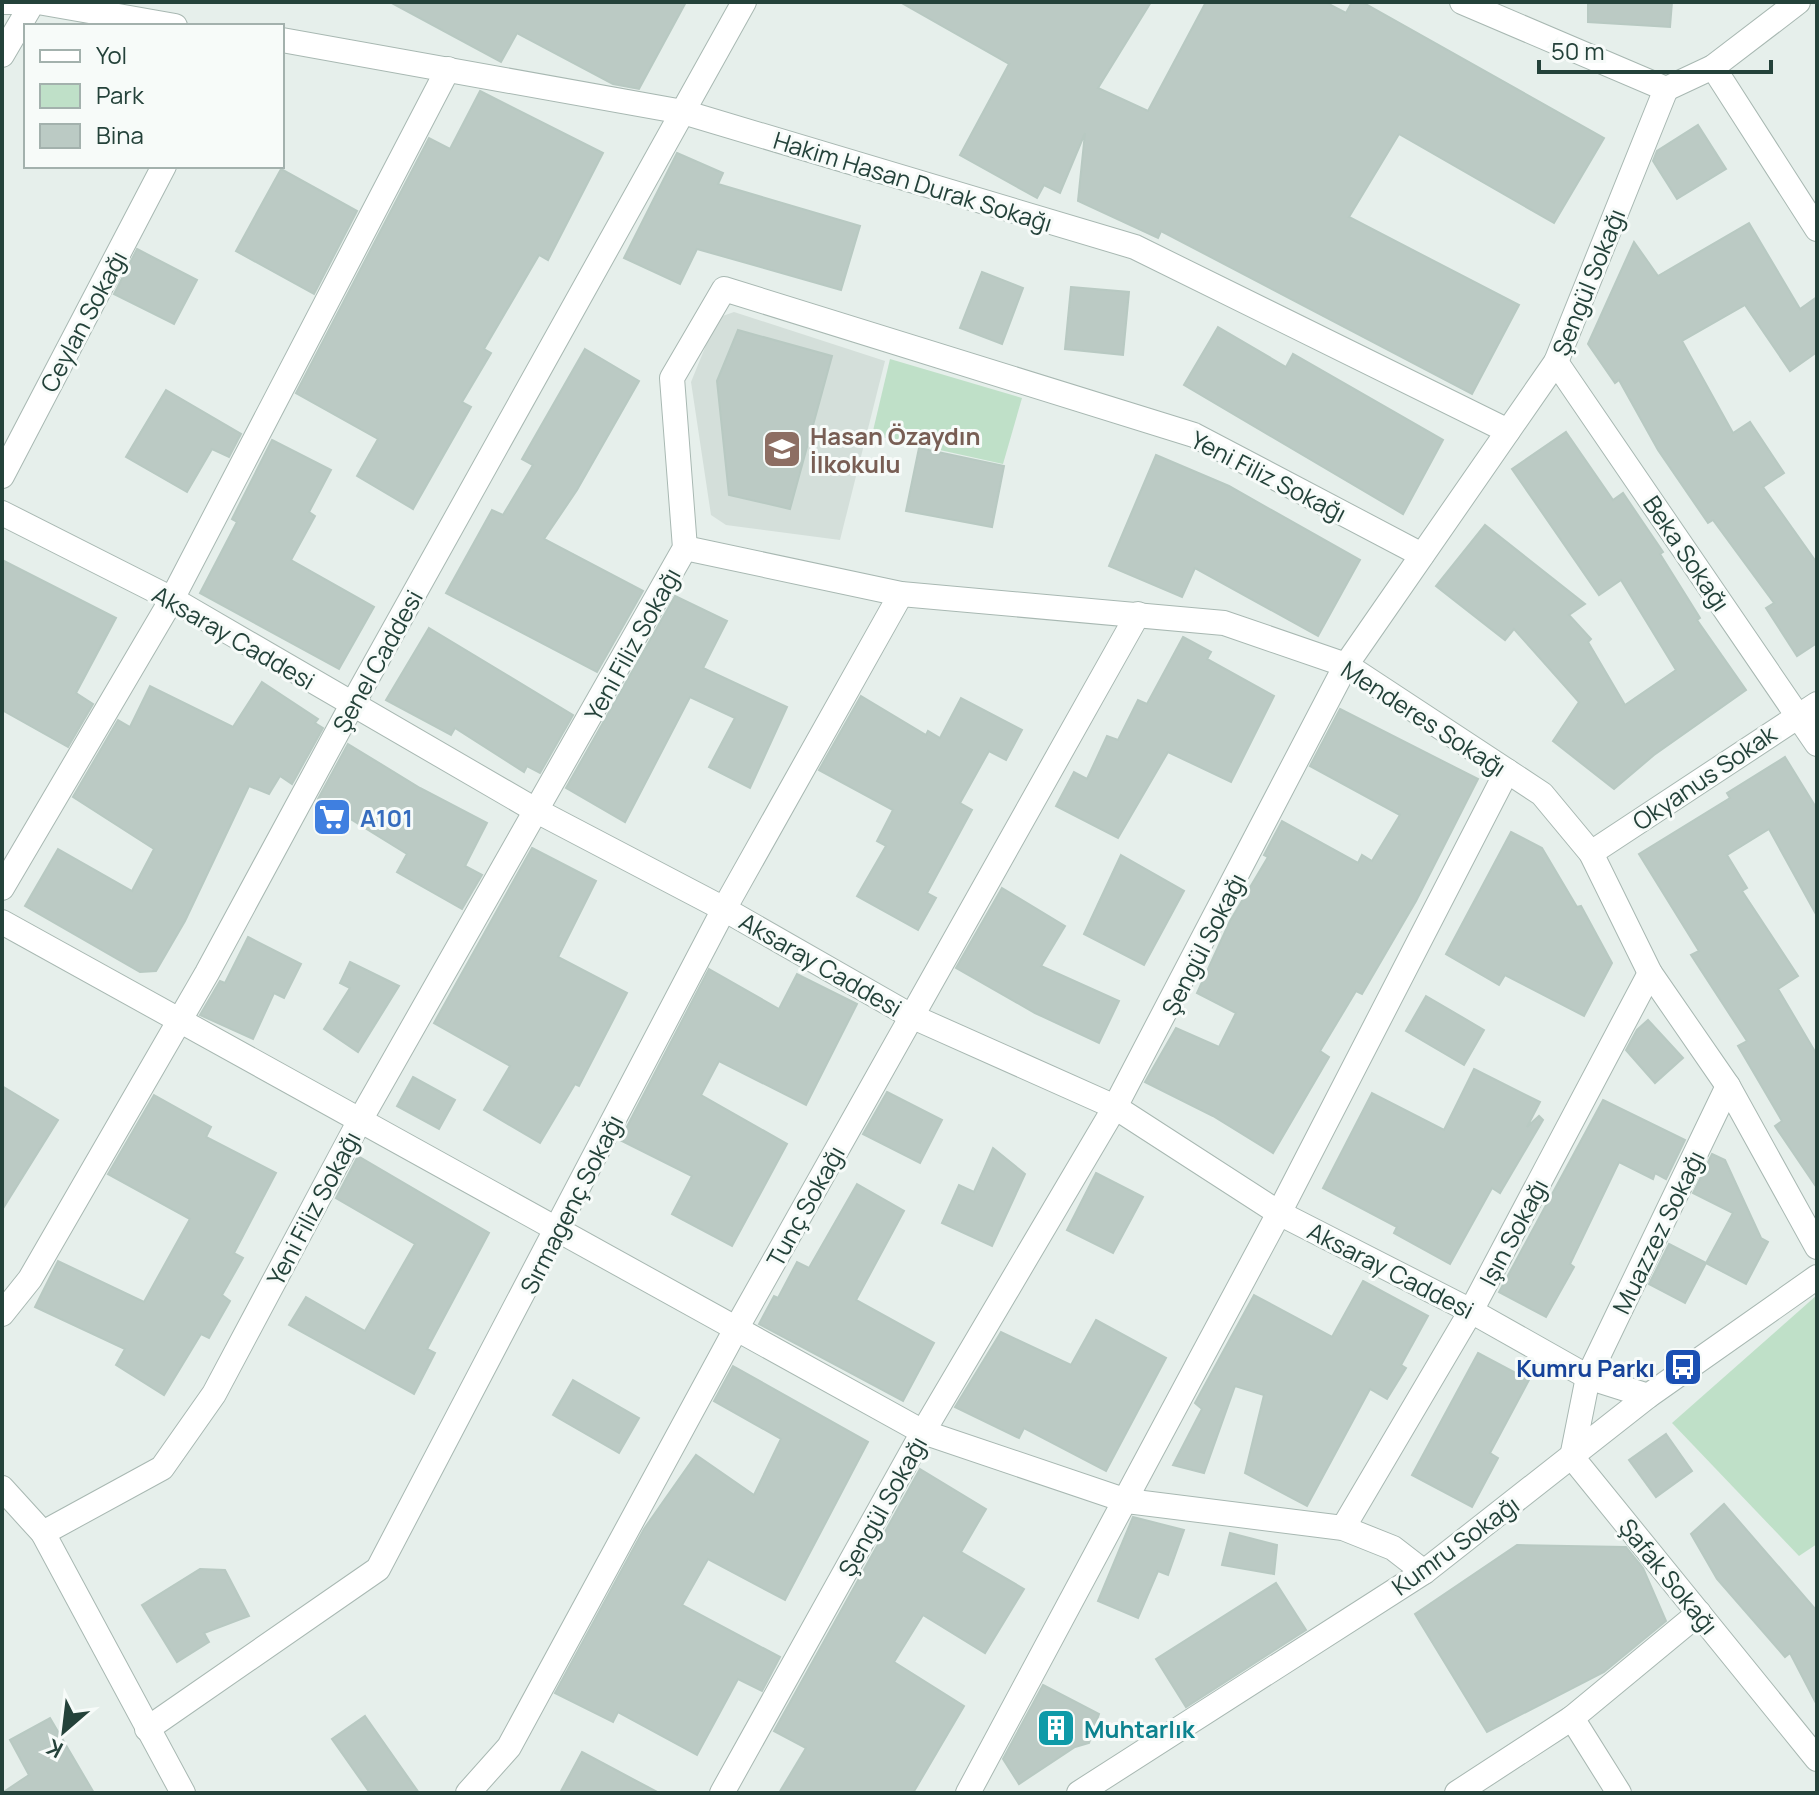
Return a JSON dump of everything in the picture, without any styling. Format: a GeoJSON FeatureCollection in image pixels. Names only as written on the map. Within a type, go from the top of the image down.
{"type":"FeatureCollection","features":[{"type":"Feature","properties":{"kind":"street"},"geometry":{"type":"LineString","coordinates":[[2,2],[20,2]]}},
{"type":"Feature","properties":{"kind":"street"},"geometry":{"type":"LineString","coordinates":[[2,55],[36,2],[163,24]]}},
{"type":"Feature","properties":{"kind":"street"},"geometry":{"type":"LineString","coordinates":[[1462,2],[1666,89],[1713,67],[1798,2]]}},
{"type":"Feature","properties":{"kind":"street","name":"Şenel Caddesi"},"geometry":{"type":"LineString","coordinates":[[2,1314],[30,1279],[177,1021],[683,112],[739,4]]}},
{"type":"Feature","properties":{"kind":"street","name":"Hakim Hasan Durak Sokağı"},"geometry":{"type":"LineString","coordinates":[[284,40],[683,112],[1135,247],[1508,431]]}},
{"type":"Feature","properties":{"kind":"street"},"geometry":{"type":"LineString","coordinates":[[1713,67],[1817,229]]}},
{"type":"Feature","properties":{"kind":"street"},"geometry":{"type":"LineString","coordinates":[[2,888],[172,599],[448,69]]}},
{"type":"Feature","properties":{"kind":"street","name":"Şengül Sokağı"},"geometry":{"type":"LineString","coordinates":[[722,1793],[923,1432],[1115,1107],[1346,665],[1556,362],[1666,89]]}},
{"type":"Feature","properties":{"kind":"street","name":"Ceylan Sokağı"},"geometry":{"type":"LineString","coordinates":[[2,476],[163,168]]}},
{"type":"Feature","properties":{"kind":"street","name":"Yeni Filiz Sokağı"},"geometry":{"type":"LineString","coordinates":[[43,1533],[162,1468],[214,1394],[359,1122],[685,548],[672,378],[724,289],[1194,435],[1422,555]]}},
{"type":"Feature","properties":{"kind":"street","name":"Beka Sokağı"},"geometry":{"type":"LineString","coordinates":[[1556,362],[1807,709],[1817,744]]}},
{"type":"Feature","properties":{"kind":"street","name":"Aksaray Caddesi"},"geometry":{"type":"LineString","coordinates":[[2,513],[172,599],[537,811],[724,909],[911,1016],[1115,1107],[1279,1213],[1471,1311],[1588,1377],[1648,1396]]}},
{"type":"Feature","properties":{"kind":"street","name":"Menderes Sokağı"},"geometry":{"type":"LineString","coordinates":[[685,548],[901,594],[1224,623],[1346,665],[1542,794],[1591,853],[1650,973],[1728,1086],[1817,1247]]}},
{"type":"Feature","properties":{"kind":"street","name":"Sırmagenç Sokağı"},"geometry":{"type":"LineString","coordinates":[[147,1729],[378,1569],[724,909],[901,594]]}},
{"type":"Feature","properties":{"kind":"street","name":"Tunç Sokağı"},"geometry":{"type":"LineString","coordinates":[[468,1793],[509,1747],[736,1329],[1138,614]]}},
{"type":"Feature","properties":{"kind":"street","name":"Okyanus Sokak"},"geometry":{"type":"LineString","coordinates":[[1591,853],[1807,709]]}},
{"type":"Feature","properties":{"kind":"street"},"geometry":{"type":"LineString","coordinates":[[968,1793],[1279,1213],[1507,771]]}},
{"type":"Feature","properties":{"kind":"street"},"geometry":{"type":"LineString","coordinates":[[2,922],[923,1432],[1127,1501],[1343,1528],[1393,1548],[1424,1572]]}},
{"type":"Feature","properties":{"kind":"street","name":"Işın Sokağı"},"geometry":{"type":"LineString","coordinates":[[1343,1528],[1471,1311],[1650,973]]}},
{"type":"Feature","properties":{"kind":"street","name":"Muazzez Sokağı"},"geometry":{"type":"LineString","coordinates":[[1588,1377],[1728,1086]]}},
{"type":"Feature","properties":{"kind":"street","name":"Kumru Sokağı"},"geometry":{"type":"LineString","coordinates":[[1079,1793],[1424,1572],[1648,1396],[1817,1277]]}},
{"type":"Feature","properties":{"kind":"street"},"geometry":{"type":"LineString","coordinates":[[1572,1457],[1588,1377]]}},
{"type":"Feature","properties":{"kind":"street","name":"Şafak Sokağı"},"geometry":{"type":"LineString","coordinates":[[1572,1457],[1817,1759]]}},
{"type":"Feature","properties":{"kind":"street"},"geometry":{"type":"LineString","coordinates":[[2,1488],[43,1533],[183,1793]]}},
{"type":"Feature","properties":{"kind":"street"},"geometry":{"type":"LineString","coordinates":[[1457,1793],[1572,1718],[1699,1613]]}},
{"type":"Feature","properties":{"kind":"street"},"geometry":{"type":"LineString","coordinates":[[1572,1718],[1619,1793]]}},
{"type":"Feature","properties":{"kind":"shaded area","name":"Hasan Özaydın İlkokulu"},"geometry":{"type":"Polygon","coordinates":[[[734,312],[885,361],[840,540],[726,525],[711,515],[691,382],[717,318],[734,312]]]}},
{"type":"Feature","properties":{"kind":"green space"},"geometry":{"type":"Polygon","coordinates":[[[890,359],[1022,398],[1003,464],[872,435],[890,359]]]}},
{"type":"Feature","properties":{"kind":"green space"},"geometry":{"type":"Polygon","coordinates":[[[1817,1295],[1817,1544],[1799,1556],[1672,1423],[1817,1295]]]}},
{"type":"Feature","properties":{"kind":"building"},"geometry":{"type":"Polygon","coordinates":[[[390,2],[686,2],[639,89],[613,84],[517,33],[501,62],[390,2]]]}},
{"type":"Feature","properties":{"kind":"building"},"geometry":{"type":"Polygon","coordinates":[[[900,2],[1151,2],[1098,88],[1148,111],[1206,2],[1325,2],[1346,13],[1352,2],[1362,2],[1604,138],[1554,223],[1399,134],[1349,217],[1519,305],[1472,394],[1161,231],[1158,238],[1078,201],[1085,133],[1060,193],[1044,185],[1037,198],[960,155],[1009,64],[900,2]]]}},
{"type":"Feature","properties":{"kind":"building"},"geometry":{"type":"Polygon","coordinates":[[[1588,2],[1672,2],[1670,27],[1588,22],[1588,2]]]}},
{"type":"Feature","properties":{"kind":"building"},"geometry":{"type":"Polygon","coordinates":[[[480,91],[603,153],[548,260],[539,255],[484,349],[491,353],[462,402],[471,407],[413,509],[357,476],[378,439],[296,393],[429,138],[450,149],[480,91]]]}},
{"type":"Feature","properties":{"kind":"building"},"geometry":{"type":"Polygon","coordinates":[[[1698,125],[1726,169],[1677,199],[1653,161],[1657,151],[1698,125]]]}},
{"type":"Feature","properties":{"kind":"building"},"geometry":{"type":"Polygon","coordinates":[[[677,153],[723,173],[718,184],[860,226],[841,290],[697,249],[680,284],[624,258],[677,153]]]}},
{"type":"Feature","properties":{"kind":"building"},"geometry":{"type":"Polygon","coordinates":[[[281,169],[357,211],[314,294],[236,251],[281,169]]]}},
{"type":"Feature","properties":{"kind":"building"},"geometry":{"type":"Polygon","coordinates":[[[1749,223],[1800,309],[1817,297],[1817,352],[1790,371],[1745,305],[1682,341],[1733,433],[1750,422],[1784,473],[1763,487],[1817,563],[1817,643],[1797,656],[1766,608],[1774,603],[1713,520],[1708,523],[1658,450],[1619,380],[1615,383],[1588,344],[1634,242],[1658,276],[1749,223]]]}},
{"type":"Feature","properties":{"kind":"building"},"geometry":{"type":"Polygon","coordinates":[[[137,249],[197,280],[174,324],[114,294],[137,249]]]}},
{"type":"Feature","properties":{"kind":"building"},"geometry":{"type":"Polygon","coordinates":[[[982,272],[1023,288],[1002,344],[960,328],[982,272]]]}},
{"type":"Feature","properties":{"kind":"building"},"geometry":{"type":"Polygon","coordinates":[[[1071,287],[1129,292],[1123,355],[1065,349],[1071,287]]]}},
{"type":"Feature","properties":{"kind":"building"},"geometry":{"type":"Polygon","coordinates":[[[1218,327],[1286,367],[1293,354],[1443,440],[1403,514],[1184,385],[1218,327]]]}},
{"type":"Feature","properties":{"kind":"building"},"geometry":{"type":"Polygon","coordinates":[[[738,330],[832,356],[790,509],[729,495],[717,381],[738,330]]]}},
{"type":"Feature","properties":{"kind":"building"},"geometry":{"type":"Polygon","coordinates":[[[585,349],[639,381],[577,490],[544,539],[643,591],[597,672],[446,593],[492,510],[503,515],[533,465],[522,459],[585,349]]]}},
{"type":"Feature","properties":{"kind":"building"},"geometry":{"type":"Polygon","coordinates":[[[166,390],[241,434],[229,457],[212,449],[187,492],[126,457],[166,390]]]}},
{"type":"Feature","properties":{"kind":"building"},"geometry":{"type":"Polygon","coordinates":[[[1566,432],[1613,500],[1623,493],[1663,552],[1660,554],[1700,618],[1697,620],[1746,690],[1654,755],[1614,789],[1553,741],[1579,702],[1514,629],[1505,640],[1436,586],[1485,525],[1585,604],[1569,615],[1591,639],[1588,642],[1625,705],[1676,670],[1621,580],[1599,595],[1512,469],[1566,432]]]}},
{"type":"Feature","properties":{"kind":"building"},"geometry":{"type":"Polygon","coordinates":[[[272,440],[331,470],[309,512],[315,516],[291,560],[374,607],[339,669],[200,593],[237,522],[232,519],[272,440]]]}},
{"type":"Feature","properties":{"kind":"building"},"geometry":{"type":"Polygon","coordinates":[[[919,448],[1004,466],[992,527],[906,511],[919,448]]]}},
{"type":"Feature","properties":{"kind":"building"},"geometry":{"type":"Polygon","coordinates":[[[1156,455],[1229,486],[1360,560],[1318,636],[1195,568],[1182,597],[1109,566],[1156,455]]]}},
{"type":"Feature","properties":{"kind":"building"},"geometry":{"type":"Polygon","coordinates":[[[2,560],[116,618],[76,693],[93,704],[68,747],[2,710],[2,560]]]}},
{"type":"Feature","properties":{"kind":"building"},"geometry":{"type":"Polygon","coordinates":[[[675,596],[727,621],[703,668],[787,707],[750,788],[709,767],[735,718],[690,697],[625,822],[566,788],[675,596]]]}},
{"type":"Feature","properties":{"kind":"building"},"geometry":{"type":"Polygon","coordinates":[[[429,628],[573,715],[540,773],[527,766],[524,772],[455,728],[451,735],[386,700],[429,628]]]}},
{"type":"Feature","properties":{"kind":"building"},"geometry":{"type":"Polygon","coordinates":[[[1183,637],[1211,652],[1207,659],[1274,696],[1231,782],[1168,752],[1118,838],[1056,806],[1074,772],[1087,779],[1107,736],[1118,740],[1138,700],[1147,704],[1183,637]]]}},
{"type":"Feature","properties":{"kind":"building"},"geometry":{"type":"Polygon","coordinates":[[[262,682],[318,719],[315,723],[323,728],[292,784],[280,776],[269,794],[249,786],[185,921],[156,971],[140,972],[25,906],[58,849],[132,891],[154,849],[73,797],[118,720],[130,727],[150,686],[233,727],[262,682]]]}},
{"type":"Feature","properties":{"kind":"building"},"geometry":{"type":"Polygon","coordinates":[[[861,696],[926,735],[928,731],[940,738],[961,698],[1022,730],[1006,760],[989,751],[960,803],[972,810],[927,893],[936,898],[918,930],[857,896],[886,846],[877,841],[893,810],[819,770],[861,696]]]}},
{"type":"Feature","properties":{"kind":"building"},"geometry":{"type":"Polygon","coordinates":[[[1340,709],[1478,779],[1416,901],[1362,994],[1356,991],[1320,1051],[1329,1057],[1273,1153],[1213,1116],[1145,1082],[1176,1028],[1219,1047],[1236,1013],[1197,993],[1230,921],[1268,857],[1264,855],[1282,821],[1358,863],[1362,855],[1372,861],[1400,815],[1310,766],[1340,709]]]}},
{"type":"Feature","properties":{"kind":"building"},"geometry":{"type":"Polygon","coordinates":[[[348,744],[420,788],[487,823],[465,866],[482,875],[462,909],[397,872],[407,854],[318,799],[348,744]]]}},
{"type":"Feature","properties":{"kind":"building"},"geometry":{"type":"Polygon","coordinates":[[[1785,757],[1817,809],[1817,916],[1769,829],[1727,855],[1747,888],[1742,891],[1798,976],[1778,989],[1817,1055],[1817,1188],[1775,1126],[1782,1121],[1738,1046],[1747,1041],[1691,955],[1699,951],[1639,854],[1730,798],[1727,793],[1785,757]]]}},
{"type":"Feature","properties":{"kind":"building"},"geometry":{"type":"Polygon","coordinates":[[[1511,832],[1542,848],[1577,907],[1581,906],[1612,963],[1584,1016],[1505,975],[1499,985],[1446,954],[1511,832]]]}},
{"type":"Feature","properties":{"kind":"building"},"geometry":{"type":"Polygon","coordinates":[[[532,848],[596,881],[558,957],[627,993],[579,1086],[575,1084],[540,1143],[484,1110],[510,1066],[434,1023],[532,848]]]}},
{"type":"Feature","properties":{"kind":"building"},"geometry":{"type":"Polygon","coordinates":[[[1121,855],[1184,891],[1144,965],[1084,934],[1121,855]]]}},
{"type":"Feature","properties":{"kind":"building"},"geometry":{"type":"Polygon","coordinates":[[[1002,888],[1065,926],[1041,966],[1119,1001],[1099,1043],[1035,1013],[956,968],[1002,888]]]}},
{"type":"Feature","properties":{"kind":"building"},"geometry":{"type":"Polygon","coordinates":[[[248,937],[301,964],[284,998],[274,993],[253,1039],[200,1015],[220,981],[225,983],[248,937]]]}},
{"type":"Feature","properties":{"kind":"building"},"geometry":{"type":"Polygon","coordinates":[[[350,962],[399,986],[358,1052],[324,1029],[350,988],[340,983],[350,962]]]}},
{"type":"Feature","properties":{"kind":"building"},"geometry":{"type":"Polygon","coordinates":[[[709,969],[779,1009],[797,974],[857,1004],[806,1105],[719,1061],[701,1095],[787,1144],[732,1246],[672,1214],[692,1176],[620,1140],[709,969]]]}},
{"type":"Feature","properties":{"kind":"building"},"geometry":{"type":"Polygon","coordinates":[[[1426,996],[1484,1030],[1464,1065],[1406,1031],[1426,996]]]}},
{"type":"Feature","properties":{"kind":"building"},"geometry":{"type":"Polygon","coordinates":[[[1648,1020],[1683,1058],[1655,1083],[1626,1050],[1637,1030],[1648,1020]]]}},
{"type":"Feature","properties":{"kind":"building"},"geometry":{"type":"Polygon","coordinates":[[[1474,1069],[1540,1102],[1527,1127],[1539,1116],[1543,1120],[1500,1193],[1492,1188],[1450,1264],[1394,1233],[1397,1227],[1323,1188],[1372,1093],[1444,1130],[1474,1069]]]}},
{"type":"Feature","properties":{"kind":"building"},"geometry":{"type":"Polygon","coordinates":[[[413,1077],[455,1100],[439,1129],[397,1106],[413,1077]]]}},
{"type":"Feature","properties":{"kind":"building"},"geometry":{"type":"Polygon","coordinates":[[[2,1086],[58,1120],[2,1210],[2,1086]]]}},
{"type":"Feature","properties":{"kind":"building"},"geometry":{"type":"Polygon","coordinates":[[[887,1092],[942,1120],[920,1163],[863,1134],[887,1092]]]}},
{"type":"Feature","properties":{"kind":"building"},"geometry":{"type":"Polygon","coordinates":[[[154,1095],[211,1127],[206,1137],[276,1173],[234,1253],[243,1258],[222,1295],[230,1301],[209,1338],[201,1334],[164,1395],[116,1365],[125,1349],[35,1307],[58,1261],[144,1302],[190,1219],[108,1174],[154,1095]]]}},
{"type":"Feature","properties":{"kind":"building"},"geometry":{"type":"Polygon","coordinates":[[[1603,1100],[1685,1140],[1666,1179],[1655,1173],[1653,1179],[1619,1162],[1570,1264],[1574,1267],[1546,1317],[1499,1292],[1603,1100]]]}},
{"type":"Feature","properties":{"kind":"building"},"geometry":{"type":"Polygon","coordinates":[[[993,1148],[1025,1174],[992,1246],[942,1223],[959,1185],[974,1192],[993,1148]]]}},
{"type":"Feature","properties":{"kind":"building"},"geometry":{"type":"Polygon","coordinates":[[[1712,1154],[1725,1160],[1761,1238],[1768,1242],[1746,1284],[1706,1263],[1733,1213],[1693,1193],[1712,1154]]]}},
{"type":"Feature","properties":{"kind":"building"},"geometry":{"type":"Polygon","coordinates":[[[358,1156],[489,1233],[427,1349],[435,1353],[414,1394],[289,1325],[306,1297],[365,1331],[415,1244],[336,1198],[358,1156]]]}},
{"type":"Feature","properties":{"kind":"building"},"geometry":{"type":"Polygon","coordinates":[[[1096,1173],[1143,1197],[1113,1253],[1067,1230],[1096,1173]]]}},
{"type":"Feature","properties":{"kind":"building"},"geometry":{"type":"Polygon","coordinates":[[[857,1184],[904,1211],[856,1300],[934,1343],[903,1401],[759,1324],[774,1296],[778,1298],[797,1262],[809,1268],[857,1184]]]}},
{"type":"Feature","properties":{"kind":"building"},"geometry":{"type":"Polygon","coordinates":[[[1669,1244],[1706,1263],[1685,1303],[1649,1284],[1669,1244]]]}},
{"type":"Feature","properties":{"kind":"building"},"geometry":{"type":"Polygon","coordinates":[[[1363,1281],[1428,1316],[1401,1365],[1406,1368],[1387,1399],[1370,1389],[1307,1506],[1245,1473],[1264,1395],[1235,1386],[1204,1473],[1173,1465],[1202,1409],[1195,1403],[1254,1295],[1332,1337],[1363,1281]]]}},
{"type":"Feature","properties":{"kind":"building"},"geometry":{"type":"Polygon","coordinates":[[[1096,1320],[1166,1358],[1106,1471],[1024,1428],[1019,1438],[955,1407],[1001,1332],[1071,1365],[1096,1320]]]}},
{"type":"Feature","properties":{"kind":"building"},"geometry":{"type":"Polygon","coordinates":[[[1478,1353],[1529,1380],[1490,1453],[1498,1458],[1472,1507],[1412,1475],[1478,1353]]]}},
{"type":"Feature","properties":{"kind":"building"},"geometry":{"type":"Polygon","coordinates":[[[733,1366],[868,1442],[785,1600],[708,1559],[682,1605],[780,1657],[762,1691],[738,1679],[697,1755],[618,1712],[613,1722],[555,1693],[644,1529],[696,1455],[754,1495],[781,1439],[714,1401],[733,1366]]]}},
{"type":"Feature","properties":{"kind":"building"},"geometry":{"type":"Polygon","coordinates":[[[573,1380],[639,1418],[619,1453],[553,1415],[573,1380]]]}},
{"type":"Feature","properties":{"kind":"building"},"geometry":{"type":"Polygon","coordinates":[[[1666,1434],[1692,1471],[1656,1497],[1629,1460],[1666,1434]]]}},
{"type":"Feature","properties":{"kind":"building"},"geometry":{"type":"Polygon","coordinates":[[[920,1469],[986,1509],[961,1552],[1024,1589],[985,1653],[923,1615],[894,1662],[964,1706],[913,1793],[779,1793],[806,1748],[774,1731],[920,1469]]]}},
{"type":"Feature","properties":{"kind":"building"},"geometry":{"type":"Polygon","coordinates":[[[1724,1504],[1817,1611],[1817,1705],[1790,1653],[1785,1657],[1717,1579],[1691,1534],[1724,1504]]]}},
{"type":"Feature","properties":{"kind":"building"},"geometry":{"type":"Polygon","coordinates":[[[1133,1517],[1184,1530],[1168,1575],[1158,1571],[1138,1618],[1098,1601],[1133,1517]]]}},
{"type":"Feature","properties":{"kind":"building"},"geometry":{"type":"Polygon","coordinates":[[[1230,1533],[1277,1545],[1274,1574],[1222,1565],[1230,1533]]]}},
{"type":"Feature","properties":{"kind":"building"},"geometry":{"type":"Polygon","coordinates":[[[1517,1545],[1626,1547],[1643,1568],[1666,1621],[1604,1672],[1487,1732],[1415,1614],[1517,1545]]]}},
{"type":"Feature","properties":{"kind":"building"},"geometry":{"type":"Polygon","coordinates":[[[200,1569],[225,1570],[249,1616],[204,1633],[209,1642],[177,1662],[142,1605],[200,1569]]]}},
{"type":"Feature","properties":{"kind":"building"},"geometry":{"type":"Polygon","coordinates":[[[1276,1583],[1306,1630],[1186,1707],[1156,1659],[1276,1583]]]}},
{"type":"Feature","properties":{"kind":"building","name":"Muhtarlık"},"geometry":{"type":"Polygon","coordinates":[[[1043,1685],[1099,1714],[1089,1743],[1075,1747],[1019,1784],[1003,1759],[1043,1685]]]}},
{"type":"Feature","properties":{"kind":"building"},"geometry":{"type":"Polygon","coordinates":[[[365,1716],[419,1793],[370,1793],[332,1739],[365,1716]]]}},
{"type":"Feature","properties":{"kind":"building"},"geometry":{"type":"Polygon","coordinates":[[[50,1718],[94,1793],[2,1793],[29,1775],[10,1740],[50,1718]]]}},
{"type":"Feature","properties":{"kind":"building"},"geometry":{"type":"Polygon","coordinates":[[[582,1752],[659,1793],[560,1793],[582,1752]]]}},
{"type":"Feature","properties":{"kind":"place","name":"Hasan Özaydın İlkokulu"},"geometry":{"type":"Point","coordinates":[782,449]}},
{"type":"Feature","properties":{"kind":"place","name":"A101"},"geometry":{"type":"Point","coordinates":[332,817]}},
{"type":"Feature","properties":{"kind":"place","name":"Kumru Parkı"},"geometry":{"type":"Point","coordinates":[1683,1367]}},
{"type":"Feature","properties":{"kind":"place","name":"Muhtarlık"},"geometry":{"type":"Point","coordinates":[1056,1728]}}]}
